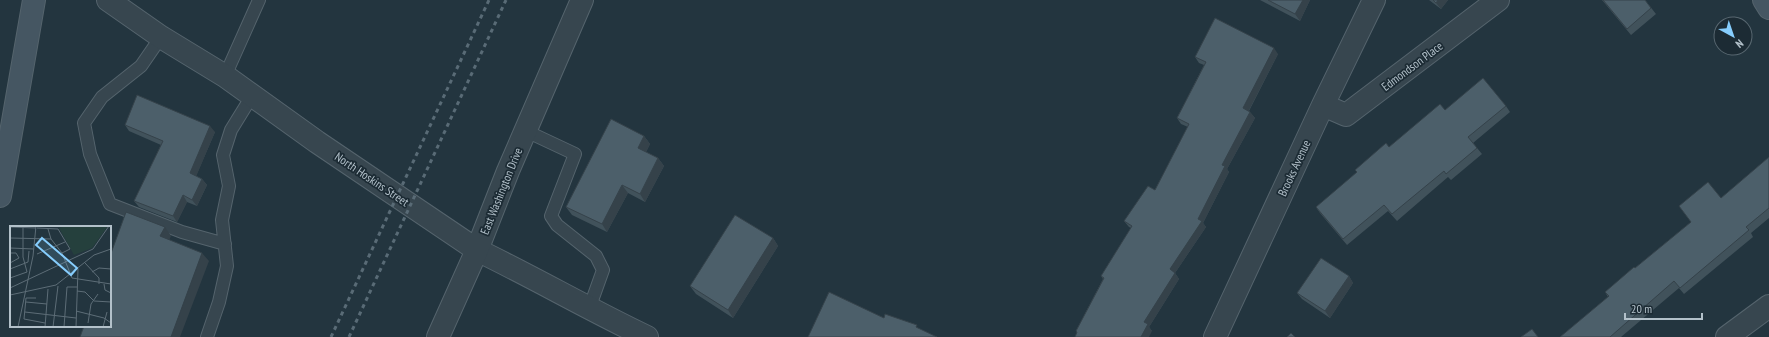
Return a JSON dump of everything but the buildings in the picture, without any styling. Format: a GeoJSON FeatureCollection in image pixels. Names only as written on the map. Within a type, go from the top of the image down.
{"type":"FeatureCollection","features":[{"type":"Feature","properties":{"kind":"main road"},"geometry":{"type":"LineString","coordinates":[[0,196],[34,0]]}},
{"type":"Feature","properties":{"kind":"main road"},"geometry":{"type":"LineString","coordinates":[[1764,0],[1769,8]]}},
{"type":"Feature","properties":{"kind":"street","name":"North Hoskins Street"},"geometry":{"type":"LineString","coordinates":[[108,0],[161,37],[225,76],[477,250],[534,278],[626,332],[647,337]]}},
{"type":"Feature","properties":{"kind":"street","name":"East Washington Drive"},"geometry":{"type":"LineString","coordinates":[[438,337],[477,250],[582,0]]}},
{"type":"Feature","properties":{"kind":"street","name":"Brooks Avenue"},"geometry":{"type":"LineString","coordinates":[[1215,337],[1322,105],[1374,0]]}},
{"type":"Feature","properties":{"kind":"street","name":"Edmondson Place"},"geometry":{"type":"LineString","coordinates":[[1322,105],[1346,116],[1498,0]]}},
{"type":"Feature","properties":{"kind":"street"},"geometry":{"type":"LineString","coordinates":[[1727,337],[1769,306]]}},
{"type":"Feature","properties":{"kind":"lane"},"geometry":{"type":"LineString","coordinates":[[225,76],[259,0]]}},
{"type":"Feature","properties":{"kind":"lane"},"geometry":{"type":"LineString","coordinates":[[161,37],[141,66],[102,97],[84,123],[90,154],[110,204],[182,232],[224,244]]}},
{"type":"Feature","properties":{"kind":"lane"},"geometry":{"type":"LineString","coordinates":[[207,337],[220,302],[227,266],[222,220],[229,186],[223,155],[231,130],[252,96]]}},
{"type":"Feature","properties":{"kind":"lane"},"geometry":{"type":"LineString","coordinates":[[526,131],[575,154],[551,216],[557,225],[596,256],[603,270],[589,309]]}},
{"type":"Feature","properties":{"kind":"railway"},"geometry":{"type":"LineString","coordinates":[[331,337],[489,0]]}},
{"type":"Feature","properties":{"kind":"railway"},"geometry":{"type":"LineString","coordinates":[[349,337],[506,0]]}}]}
